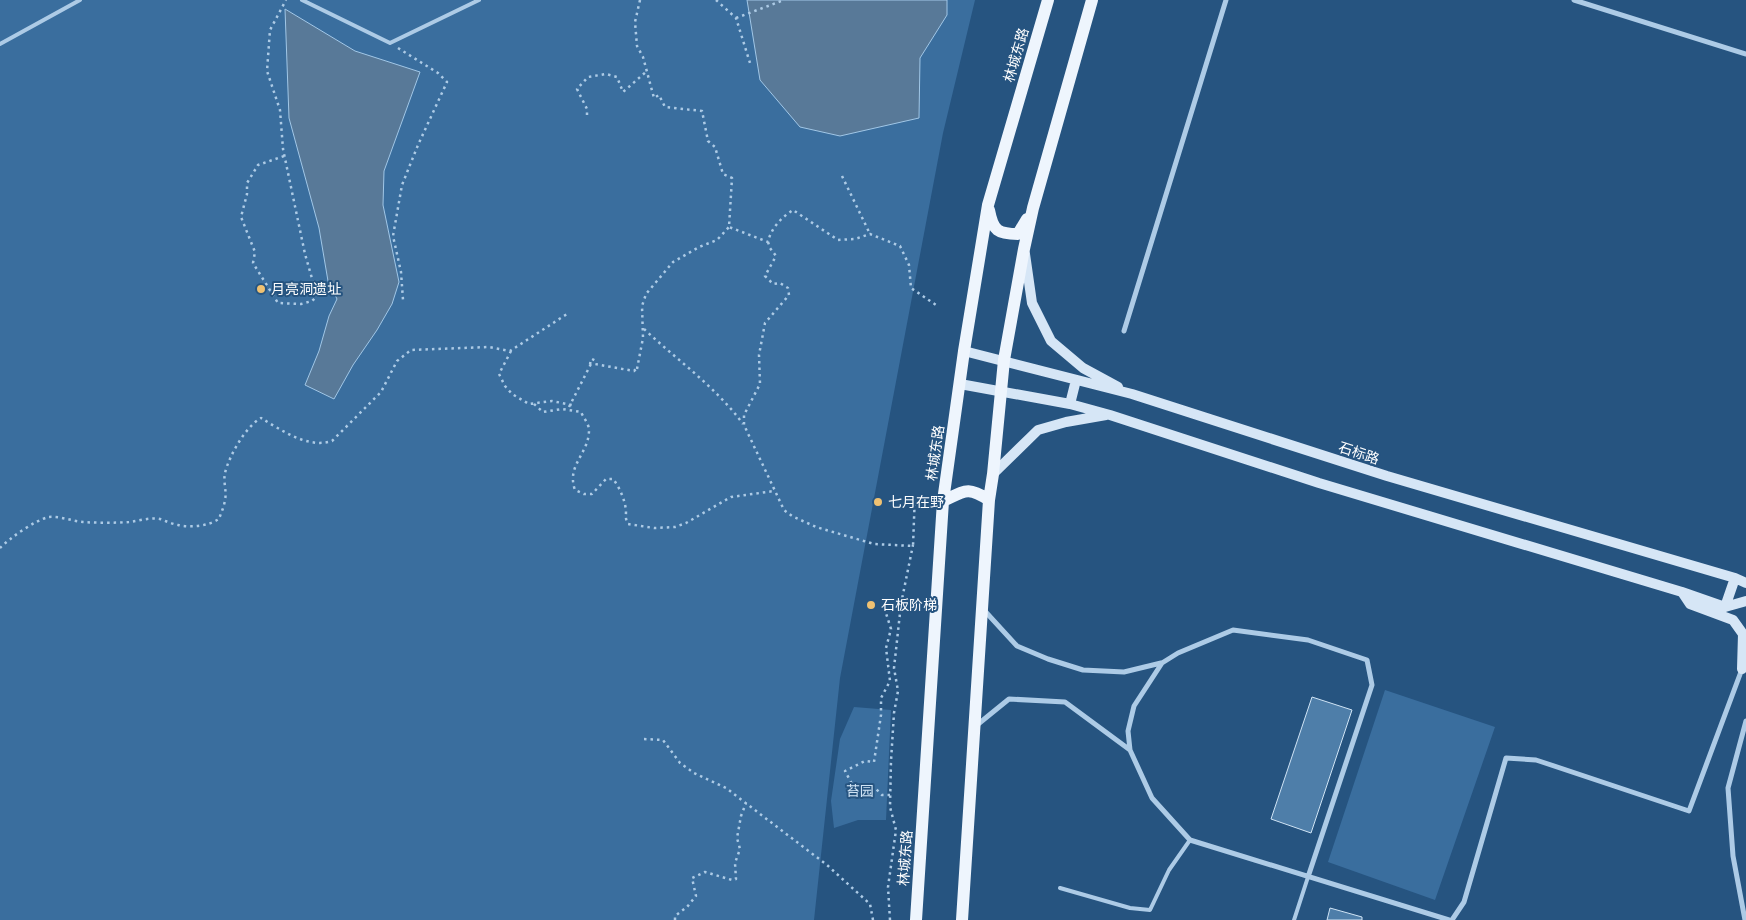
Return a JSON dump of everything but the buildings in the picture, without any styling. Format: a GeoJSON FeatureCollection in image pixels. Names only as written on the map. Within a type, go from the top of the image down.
{"type":"FeatureCollection","features":[{"type":"Feature","properties":{"kind":"main road","name":"林城东路"},"geometry":{"type":"LineString","coordinates":[[916,920],[943,500],[964,351],[988,205],[1048,0]]}},
{"type":"Feature","properties":{"kind":"main road"},"geometry":{"type":"LineString","coordinates":[[962,920],[989,500],[1004,360],[1033,208],[1092,0]]}},
{"type":"Feature","properties":{"kind":"main road"},"geometry":{"type":"LineString","coordinates":[[988,205],[992,225],[1003,234],[1018,234],[1033,208]]}},
{"type":"Feature","properties":{"kind":"main road"},"geometry":{"type":"LineString","coordinates":[[1024,249],[1032,303],[1050,341],[1083,368],[1132,394]]}},
{"type":"Feature","properties":{"kind":"main road","name":"石标路"},"geometry":{"type":"LineString","coordinates":[[964,351],[1132,394],[1387,476],[1735,578],[1746,583]]}},
{"type":"Feature","properties":{"kind":"main road"},"geometry":{"type":"LineString","coordinates":[[1070,404],[1076,380]]}},
{"type":"Feature","properties":{"kind":"main road"},"geometry":{"type":"LineString","coordinates":[[960,384],[1070,404],[1110,415],[1319,482],[1682,592],[1725,607],[1746,601]]}},
{"type":"Feature","properties":{"kind":"main road"},"geometry":{"type":"LineString","coordinates":[[993,474],[1038,430],[1066,422],[1110,415]]}},
{"type":"Feature","properties":{"kind":"main road"},"geometry":{"type":"LineString","coordinates":[[943,500],[966,490],[976,492],[989,500]]}},
{"type":"Feature","properties":{"kind":"main road"},"geometry":{"type":"LineString","coordinates":[[1725,607],[1735,578]]}},
{"type":"Feature","properties":{"kind":"main road"},"geometry":{"type":"LineString","coordinates":[[1682,592],[1690,604],[1733,620],[1743,634],[1742,669]]}},
{"type":"Feature","properties":{"kind":"street"},"geometry":{"type":"LineString","coordinates":[[1124,331],[1226,0]]}},
{"type":"Feature","properties":{"kind":"street"},"geometry":{"type":"LineString","coordinates":[[1574,0],[1746,54]]}},
{"type":"Feature","properties":{"kind":"street"},"geometry":{"type":"LineString","coordinates":[[982,608],[1017,646],[1048,659],[1083,670],[1124,672],[1162,663],[1178,653],[1233,630],[1308,640],[1367,660],[1372,685],[1308,877]]}},
{"type":"Feature","properties":{"kind":"street"},"geometry":{"type":"LineString","coordinates":[[1162,663],[1134,706],[1128,731],[1130,750],[1152,798],[1190,840],[1439,919],[1451,920],[1464,902],[1506,758],[1536,760],[1689,811],[1746,659]]}},
{"type":"Feature","properties":{"kind":"street"},"geometry":{"type":"LineString","coordinates":[[975,727],[1009,699],[1065,702],[1130,750]]}},
{"type":"Feature","properties":{"kind":"street"},"geometry":{"type":"LineString","coordinates":[[1746,721],[1728,788],[1733,856],[1746,920]]}},
{"type":"Feature","properties":{"kind":"lane"},"geometry":{"type":"LineString","coordinates":[[0,44],[80,0]]}},
{"type":"Feature","properties":{"kind":"lane"},"geometry":{"type":"LineString","coordinates":[[302,0],[390,43],[479,0]]}},
{"type":"Feature","properties":{"kind":"lane"},"geometry":{"type":"LineString","coordinates":[[1060,888],[1130,908],[1150,910],[1169,870],[1190,840]]}},
{"type":"Feature","properties":{"kind":"lane"},"geometry":{"type":"LineString","coordinates":[[1294,920],[1308,877]]}},
{"type":"Feature","properties":{"kind":"path"},"geometry":{"type":"LineString","coordinates":[[284,156],[258,165],[247,183],[247,194],[241,218],[255,252],[253,263],[272,295],[281,304],[301,304],[312,301],[317,296],[304,254],[284,156],[280,110],[267,71],[270,30],[286,0]]}},
{"type":"Feature","properties":{"kind":"path"},"geometry":{"type":"LineString","coordinates":[[590,363],[634,371],[637,369],[642,346],[642,306],[646,294],[673,262],[717,240],[729,226],[732,178],[722,174],[715,147],[708,141],[702,111],[665,107],[659,95],[654,98],[643,57],[637,46],[635,22],[640,0]]}},
{"type":"Feature","properties":{"kind":"path"},"geometry":{"type":"LineString","coordinates":[[718,0],[736,18],[750,63]]}},
{"type":"Feature","properties":{"kind":"path"},"geometry":{"type":"LineString","coordinates":[[736,18],[784,0]]}},
{"type":"Feature","properties":{"kind":"path"},"geometry":{"type":"LineString","coordinates":[[390,43],[438,73],[447,82],[402,185],[393,236],[401,272],[403,300]]}},
{"type":"Feature","properties":{"kind":"path"},"geometry":{"type":"LineString","coordinates":[[587,115],[587,109],[577,89],[588,77],[606,74],[616,76],[623,92],[647,71]]}},
{"type":"Feature","properties":{"kind":"path"},"geometry":{"type":"LineString","coordinates":[[842,176],[870,234]]}},
{"type":"Feature","properties":{"kind":"path"},"geometry":{"type":"LineString","coordinates":[[744,425],[744,415],[760,384],[759,355],[765,323],[789,295],[788,288],[780,283],[773,284],[766,276],[776,256],[770,248],[769,236],[783,216],[793,210],[838,240],[855,239],[870,234],[900,246],[909,265],[910,288],[936,305]]}},
{"type":"Feature","properties":{"kind":"path"},"geometry":{"type":"LineString","coordinates":[[729,226],[768,242]]}},
{"type":"Feature","properties":{"kind":"path"},"geometry":{"type":"LineString","coordinates":[[0,548],[24,529],[48,517],[82,522],[127,522],[155,519],[191,527],[213,523],[219,519],[226,500],[225,473],[247,429],[260,418],[308,442],[324,444],[332,441],[382,392],[397,361],[411,350],[489,347],[510,351],[567,314]]}},
{"type":"Feature","properties":{"kind":"path"},"geometry":{"type":"LineString","coordinates":[[643,328],[733,410],[744,425],[784,510],[792,516],[816,526],[874,544],[913,546]]}},
{"type":"Feature","properties":{"kind":"path"},"geometry":{"type":"LineString","coordinates":[[514,348],[504,361],[499,374],[512,394],[529,404],[552,401],[571,406],[594,358]]}},
{"type":"Feature","properties":{"kind":"path"},"geometry":{"type":"LineString","coordinates":[[534,404],[543,412],[562,409],[580,412],[589,430],[585,449],[573,470],[572,481],[575,490],[584,494],[592,494],[606,479],[613,479],[620,488],[626,511],[625,518],[628,524],[654,528],[675,526],[686,523],[731,497],[774,491]]}},
{"type":"Feature","properties":{"kind":"path"},"geometry":{"type":"LineString","coordinates":[[890,920],[888,887],[896,830],[890,807],[894,713],[898,691],[894,668],[903,598],[913,546],[915,493]]}},
{"type":"Feature","properties":{"kind":"path"},"geometry":{"type":"LineString","coordinates":[[890,796],[882,795],[875,788],[860,792],[852,784],[845,771],[865,761],[874,762],[881,715],[881,698],[890,681],[886,648],[890,629],[885,610],[895,600],[903,598]]}},
{"type":"Feature","properties":{"kind":"path"},"geometry":{"type":"LineString","coordinates":[[644,739],[663,740],[680,763],[694,774],[726,788],[792,837],[870,904],[873,920]]}},
{"type":"Feature","properties":{"kind":"path"},"geometry":{"type":"LineString","coordinates":[[675,920],[675,916],[687,907],[696,896],[692,878],[704,872],[732,880],[736,879],[735,863],[740,849],[736,838],[746,804]]}},
{"type":"Feature","properties":{"kind":"green space"},"geometry":{"type":"Polygon","coordinates":[[[0,0],[975,0],[943,133],[840,678],[814,920],[0,920],[0,0]]]}},
{"type":"Feature","properties":{"kind":"green space"},"geometry":{"type":"Polygon","coordinates":[[[1385,690],[1495,727],[1435,900],[1328,862],[1385,690]]]}},
{"type":"Feature","properties":{"kind":"green space","name":"苔园"},"geometry":{"type":"Polygon","coordinates":[[[854,707],[891,710],[886,820],[858,820],[834,828],[831,801],[840,739],[854,707]]]}},
{"type":"Feature","properties":{"kind":"shaded area"},"geometry":{"type":"Polygon","coordinates":[[[747,0],[947,0],[947,15],[920,58],[919,118],[840,136],[800,127],[760,80],[747,0]]]}},
{"type":"Feature","properties":{"kind":"shaded area"},"geometry":{"type":"Polygon","coordinates":[[[285,9],[355,51],[420,72],[384,171],[383,205],[399,282],[392,304],[353,365],[334,399],[305,385],[319,351],[329,316],[337,299],[328,281],[319,228],[289,118],[285,9]]]}},
{"type":"Feature","properties":{"kind":"place","name":"月亮洞遗址"},"geometry":{"type":"Point","coordinates":[261,289]}},
{"type":"Feature","properties":{"kind":"place","name":"七月在野"},"geometry":{"type":"Point","coordinates":[878,502]}},
{"type":"Feature","properties":{"kind":"place","name":"石板阶梯"},"geometry":{"type":"Point","coordinates":[871,605]}}]}
